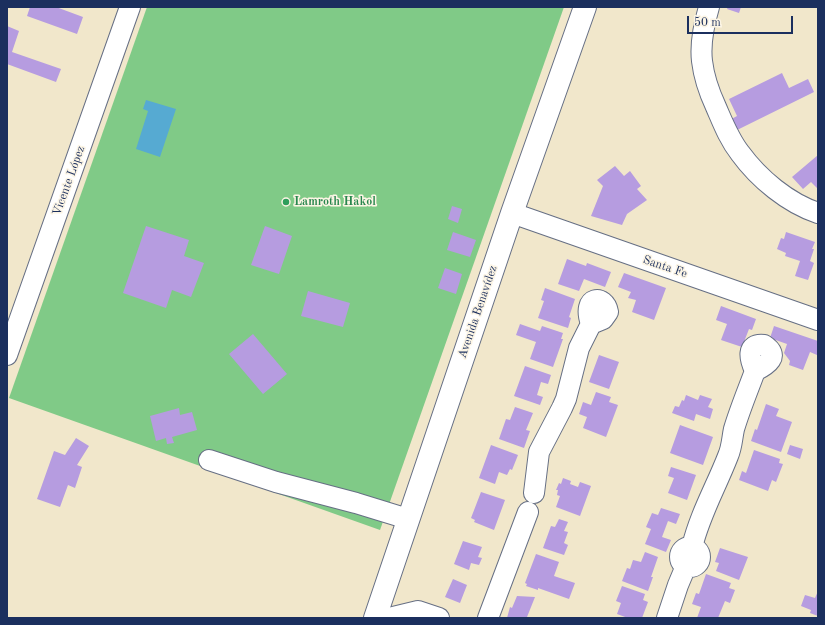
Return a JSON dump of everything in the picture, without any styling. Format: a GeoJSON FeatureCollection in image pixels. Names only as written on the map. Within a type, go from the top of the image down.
{"type":"FeatureCollection","features":[{"type":"Feature","properties":{"kind":"main road","name":"Avenida Benavídez"},"geometry":{"type":"LineString","coordinates":[[375,618],[512,213],[585,7]]}},
{"type":"Feature","properties":{"kind":"street","name":"Vicente López"},"geometry":{"type":"LineString","coordinates":[[7,355],[130,7]]}},
{"type":"Feature","properties":{"kind":"street"},"geometry":{"type":"LineString","coordinates":[[709,7],[704,32],[702,60],[706,84],[729,137],[740,153],[767,182],[801,206],[818,214]]}},
{"type":"Feature","properties":{"kind":"street","name":"Santa Fe"},"geometry":{"type":"LineString","coordinates":[[512,213],[818,320]]}},
{"type":"Feature","properties":{"kind":"street"},"geometry":{"type":"LineString","coordinates":[[488,618],[528,512],[534,512],[541,506],[542,502],[539,496],[534,493],[539,452],[562,408],[579,348],[591,324]]}},
{"type":"Feature","properties":{"kind":"street"},"geometry":{"type":"LineString","coordinates":[[667,618],[686,566],[695,565],[699,560],[699,553],[692,547],[701,515],[718,482],[729,454],[738,417],[756,371]]}},
{"type":"Feature","properties":{"kind":"street"},"geometry":{"type":"LineString","coordinates":[[209,460],[276,482],[356,503],[408,519]]}},
{"type":"Feature","properties":{"kind":"street"},"geometry":{"type":"LineString","coordinates":[[389,618],[418,611],[439,618]]}},
{"type":"Feature","properties":{"kind":"green space","name":"Lamroth Hakol"},"geometry":{"type":"Polygon","coordinates":[[[147,7],[564,7],[380,530],[9,398],[147,7]]]}},
{"type":"Feature","properties":{"kind":"water"},"geometry":{"type":"Polygon","coordinates":[[[146,100],[176,109],[160,157],[136,149],[148,111],[143,109],[146,100]]]}},
{"type":"Feature","properties":{"kind":"building"},"geometry":{"type":"Polygon","coordinates":[[[30,7],[56,7],[83,17],[77,34],[27,16],[30,7]]]}},
{"type":"Feature","properties":{"kind":"building"},"geometry":{"type":"Polygon","coordinates":[[[728,7],[741,7],[739,13],[727,9],[728,7]]]}},
{"type":"Feature","properties":{"kind":"building"},"geometry":{"type":"Polygon","coordinates":[[[7,26],[19,31],[12,52],[61,69],[56,82],[7,64],[7,26]]]}},
{"type":"Feature","properties":{"kind":"building"},"geometry":{"type":"Polygon","coordinates":[[[782,73],[789,88],[808,79],[814,92],[731,133],[726,122],[737,116],[729,99],[782,73]]]}},
{"type":"Feature","properties":{"kind":"building"},"geometry":{"type":"Polygon","coordinates":[[[818,155],[818,189],[811,182],[803,189],[792,177],[818,155]]]}},
{"type":"Feature","properties":{"kind":"building"},"geometry":{"type":"Polygon","coordinates":[[[615,166],[624,176],[630,171],[641,186],[637,189],[647,200],[627,214],[622,225],[591,216],[603,186],[597,180],[615,166]]]}},
{"type":"Feature","properties":{"kind":"building"},"geometry":{"type":"Polygon","coordinates":[[[452,206],[462,209],[458,223],[448,219],[452,206]]]}},
{"type":"Feature","properties":{"kind":"building"},"geometry":{"type":"Polygon","coordinates":[[[146,226],[189,240],[184,256],[204,263],[191,297],[172,290],[166,308],[123,293],[146,226]]]}},
{"type":"Feature","properties":{"kind":"building"},"geometry":{"type":"Polygon","coordinates":[[[265,226],[292,236],[279,274],[251,265],[265,226]]]}},
{"type":"Feature","properties":{"kind":"building"},"geometry":{"type":"Polygon","coordinates":[[[453,232],[476,240],[470,257],[447,250],[453,232]]]}},
{"type":"Feature","properties":{"kind":"building"},"geometry":{"type":"Polygon","coordinates":[[[786,232],[815,242],[810,261],[814,263],[808,280],[795,276],[800,261],[785,256],[786,253],[777,249],[781,238],[784,239],[786,232]]]}},
{"type":"Feature","properties":{"kind":"building"},"geometry":{"type":"Polygon","coordinates":[[[567,259],[586,266],[587,263],[611,272],[605,287],[584,279],[579,291],[558,284],[567,259]]]}},
{"type":"Feature","properties":{"kind":"building"},"geometry":{"type":"Polygon","coordinates":[[[445,268],[462,274],[456,294],[438,288],[445,268]]]}},
{"type":"Feature","properties":{"kind":"building"},"geometry":{"type":"Polygon","coordinates":[[[624,273],[666,288],[654,320],[632,312],[636,300],[628,298],[631,292],[618,287],[624,273]]]}},
{"type":"Feature","properties":{"kind":"building"},"geometry":{"type":"Polygon","coordinates":[[[545,288],[575,299],[569,317],[571,318],[568,328],[538,318],[544,301],[541,300],[545,288]]]}},
{"type":"Feature","properties":{"kind":"building"},"geometry":{"type":"Polygon","coordinates":[[[308,291],[350,303],[343,327],[301,316],[308,291]]]}},
{"type":"Feature","properties":{"kind":"building"},"geometry":{"type":"Polygon","coordinates":[[[721,306],[756,319],[752,330],[749,329],[742,347],[721,340],[727,324],[716,320],[721,306]]]}},
{"type":"Feature","properties":{"kind":"building"},"geometry":{"type":"Polygon","coordinates":[[[520,324],[540,331],[542,326],[563,333],[561,339],[563,339],[553,367],[530,359],[536,342],[516,335],[520,324]]]}},
{"type":"Feature","properties":{"kind":"building"},"geometry":{"type":"Polygon","coordinates":[[[774,326],[818,341],[817,355],[810,352],[803,370],[789,365],[790,361],[784,353],[787,344],[770,338],[774,326]]]}},
{"type":"Feature","properties":{"kind":"building"},"geometry":{"type":"Polygon","coordinates":[[[253,334],[287,374],[263,394],[229,354],[253,334]]]}},
{"type":"Feature","properties":{"kind":"building"},"geometry":{"type":"Polygon","coordinates":[[[599,355],[619,362],[609,389],[589,382],[599,355]]]}},
{"type":"Feature","properties":{"kind":"building"},"geometry":{"type":"Polygon","coordinates":[[[525,366],[551,375],[548,384],[541,382],[537,395],[543,397],[540,405],[514,396],[525,366]]]}},
{"type":"Feature","properties":{"kind":"building"},"geometry":{"type":"Polygon","coordinates":[[[596,392],[611,397],[609,402],[618,405],[606,437],[583,428],[587,417],[579,414],[583,402],[591,405],[596,392]]]}},
{"type":"Feature","properties":{"kind":"building"},"geometry":{"type":"Polygon","coordinates":[[[686,395],[698,400],[700,395],[712,399],[708,407],[713,409],[710,419],[696,414],[694,421],[672,413],[675,406],[679,407],[682,400],[684,401],[686,395]]]}},
{"type":"Feature","properties":{"kind":"building"},"geometry":{"type":"Polygon","coordinates":[[[766,404],[779,409],[776,416],[792,422],[781,452],[751,441],[755,429],[757,430],[766,404]]]}},
{"type":"Feature","properties":{"kind":"building"},"geometry":{"type":"Polygon","coordinates":[[[515,407],[533,413],[526,430],[530,431],[524,448],[499,439],[506,419],[510,420],[515,407]]]}},
{"type":"Feature","properties":{"kind":"building"},"geometry":{"type":"Polygon","coordinates":[[[179,408],[180,415],[192,412],[197,430],[172,437],[174,443],[167,444],[166,438],[156,441],[150,416],[179,408]]]}},
{"type":"Feature","properties":{"kind":"building"},"geometry":{"type":"Polygon","coordinates":[[[680,425],[713,437],[703,465],[670,453],[680,425]]]}},
{"type":"Feature","properties":{"kind":"building"},"geometry":{"type":"Polygon","coordinates":[[[76,438],[89,446],[77,465],[82,467],[75,488],[68,485],[60,507],[37,499],[54,451],[65,455],[76,438]]]}},
{"type":"Feature","properties":{"kind":"building"},"geometry":{"type":"Polygon","coordinates":[[[491,445],[518,455],[512,470],[510,469],[507,475],[499,472],[495,484],[479,478],[491,445]]]}},
{"type":"Feature","properties":{"kind":"building"},"geometry":{"type":"Polygon","coordinates":[[[790,445],[803,449],[800,459],[787,454],[790,445]]]}},
{"type":"Feature","properties":{"kind":"building"},"geometry":{"type":"Polygon","coordinates":[[[754,450],[780,459],[779,463],[783,464],[776,482],[772,480],[768,491],[739,480],[742,471],[746,473],[754,450]]]}},
{"type":"Feature","properties":{"kind":"building"},"geometry":{"type":"Polygon","coordinates":[[[671,467],[696,475],[687,500],[668,493],[674,478],[668,476],[671,467]]]}},
{"type":"Feature","properties":{"kind":"building"},"geometry":{"type":"Polygon","coordinates":[[[563,478],[571,481],[570,484],[578,487],[580,482],[591,486],[580,516],[556,507],[560,496],[557,495],[558,490],[556,490],[559,483],[561,484],[563,478]]]}},
{"type":"Feature","properties":{"kind":"building"},"geometry":{"type":"Polygon","coordinates":[[[481,492],[505,500],[494,530],[474,522],[475,520],[471,518],[481,492]]]}},
{"type":"Feature","properties":{"kind":"building"},"geometry":{"type":"Polygon","coordinates":[[[661,508],[680,514],[676,524],[668,521],[662,537],[671,540],[666,552],[645,544],[651,529],[646,527],[652,513],[658,515],[661,508]]]}},
{"type":"Feature","properties":{"kind":"building"},"geometry":{"type":"Polygon","coordinates":[[[559,519],[568,522],[564,531],[568,532],[564,543],[568,545],[564,555],[543,548],[551,526],[555,527],[559,519]]]}},
{"type":"Feature","properties":{"kind":"building"},"geometry":{"type":"Polygon","coordinates":[[[463,541],[482,547],[478,557],[482,558],[479,565],[471,563],[469,570],[454,564],[463,541]]]}},
{"type":"Feature","properties":{"kind":"building"},"geometry":{"type":"Polygon","coordinates":[[[720,548],[748,557],[739,580],[716,571],[719,563],[715,562],[720,548]]]}},
{"type":"Feature","properties":{"kind":"building"},"geometry":{"type":"Polygon","coordinates":[[[645,552],[658,557],[648,591],[622,581],[627,568],[630,569],[633,560],[641,562],[645,552]]]}},
{"type":"Feature","properties":{"kind":"building"},"geometry":{"type":"Polygon","coordinates":[[[536,554],[559,562],[554,576],[575,583],[569,599],[538,588],[538,590],[526,586],[527,584],[525,583],[536,554]]]}},
{"type":"Feature","properties":{"kind":"building"},"geometry":{"type":"Polygon","coordinates":[[[706,574],[731,583],[729,588],[735,590],[730,603],[725,601],[718,618],[697,618],[701,607],[692,604],[696,593],[699,594],[706,574]]]}},
{"type":"Feature","properties":{"kind":"building"},"geometry":{"type":"Polygon","coordinates":[[[453,579],[467,585],[460,603],[445,597],[453,579]]]}},
{"type":"Feature","properties":{"kind":"building"},"geometry":{"type":"Polygon","coordinates":[[[622,586],[645,594],[643,600],[648,602],[642,618],[628,618],[617,614],[621,603],[616,601],[622,586]]]}},
{"type":"Feature","properties":{"kind":"building"},"geometry":{"type":"Polygon","coordinates":[[[818,591],[818,616],[810,613],[811,610],[801,606],[805,595],[815,598],[818,591]]]}},
{"type":"Feature","properties":{"kind":"building"},"geometry":{"type":"Polygon","coordinates":[[[517,596],[535,597],[527,617],[530,618],[507,618],[510,607],[512,608],[517,596]]]}},
{"type":"Feature","properties":{"kind":"place","name":"Lamroth Hakol"},"geometry":{"type":"Point","coordinates":[286,202]}}]}
